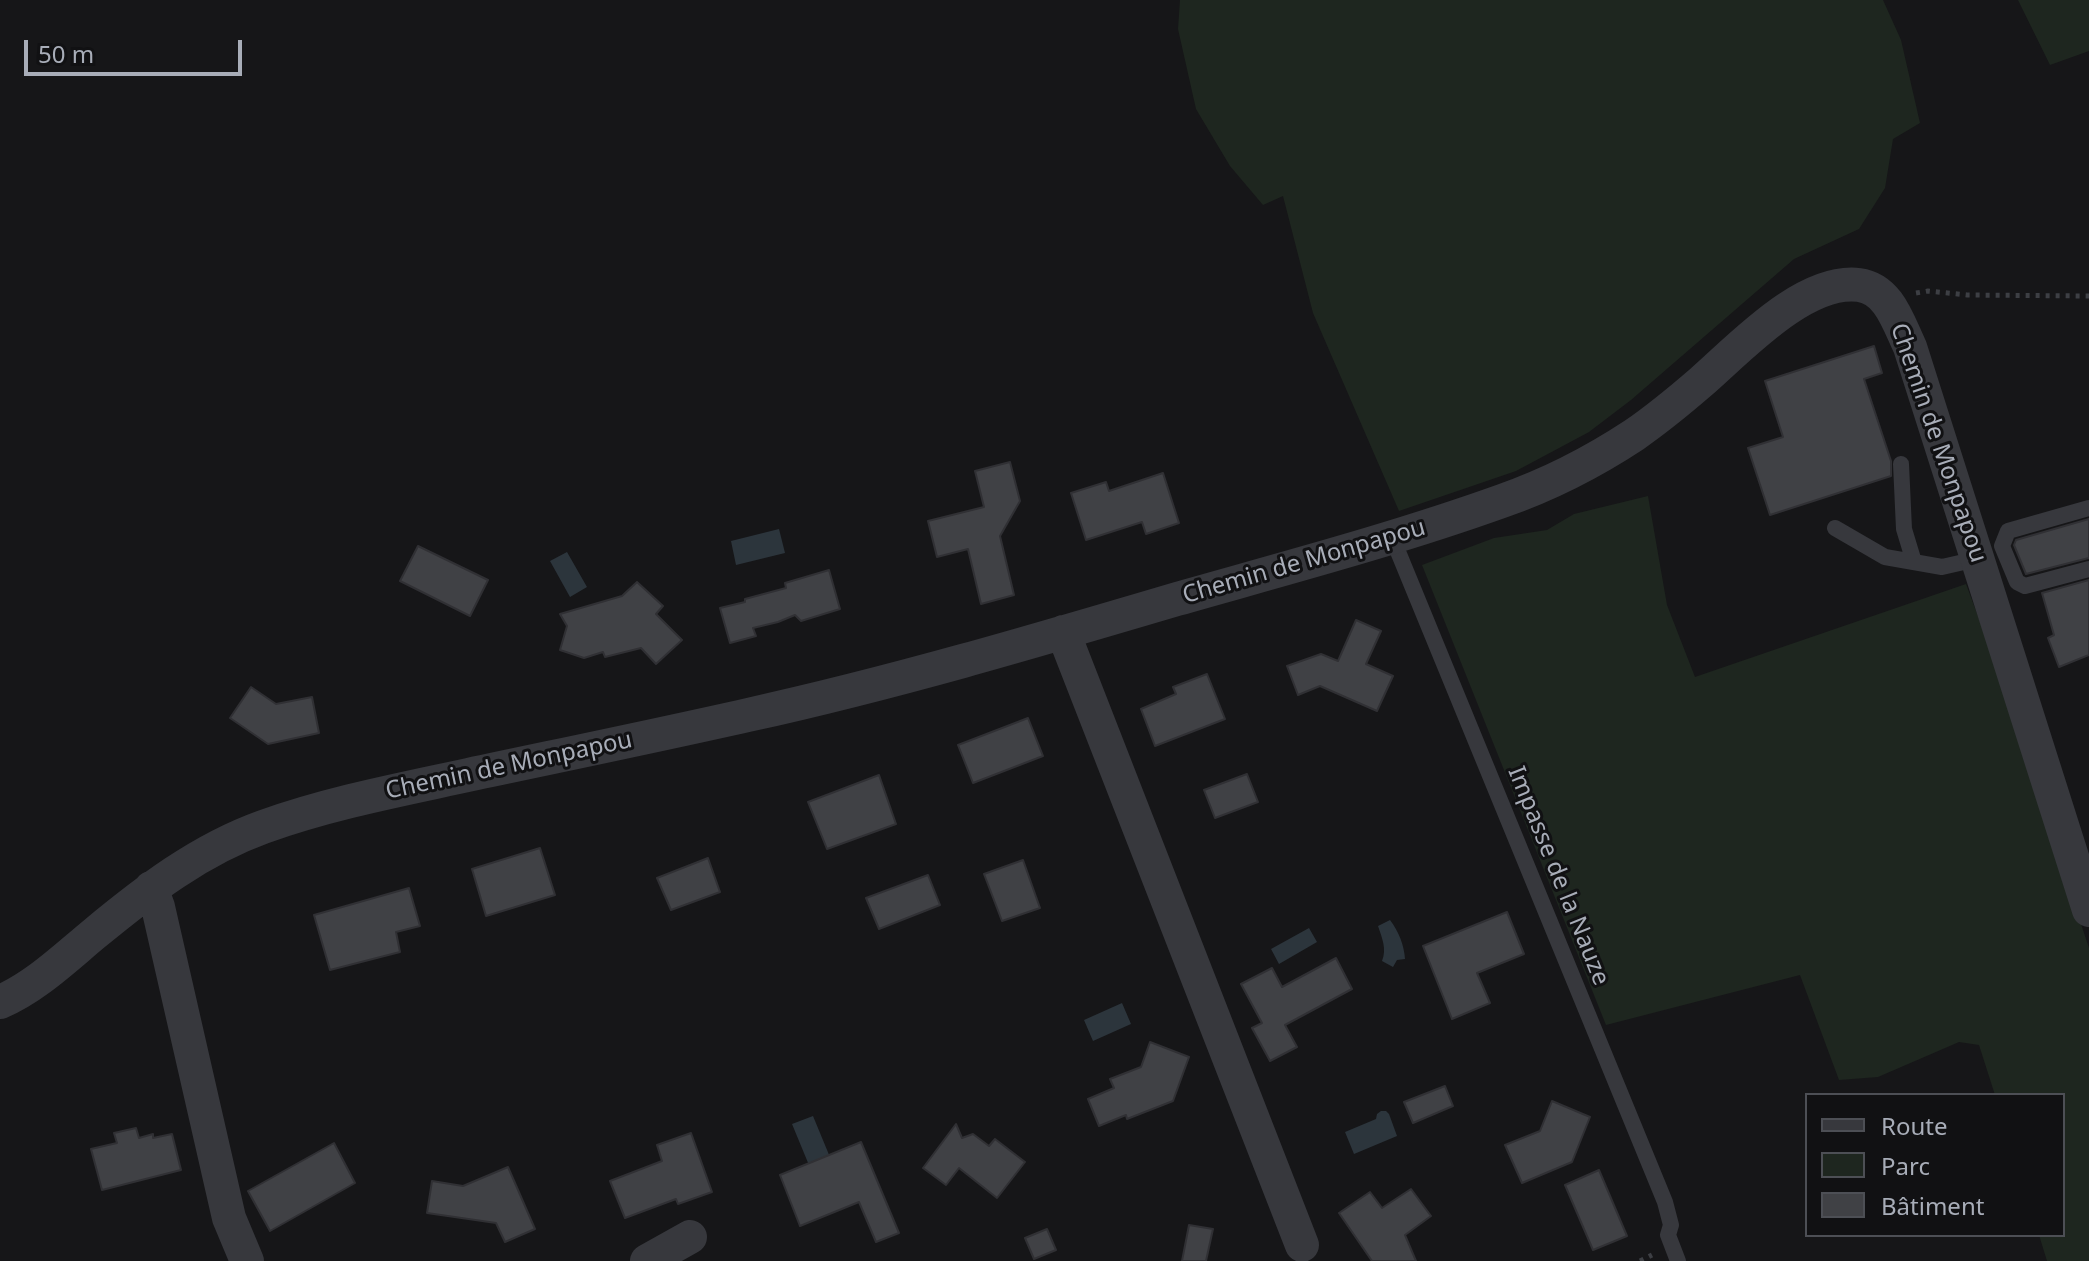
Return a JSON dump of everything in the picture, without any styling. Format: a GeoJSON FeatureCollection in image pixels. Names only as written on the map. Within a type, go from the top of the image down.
{"type":"FeatureCollection","features":[{"type":"Feature","properties":{"kind":"street","name":"Chemin de Monpapou"},"geometry":{"type":"LineString","coordinates":[[0,1002],[18,994],[50,970],[151,888],[201,855],[261,828],[362,798],[864,688],[1392,537],[1506,500],[1605,453],[1668,410],[1788,308],[1818,292],[1844,285],[1864,285],[1879,292],[1890,305],[1910,347],[2088,902]]}},
{"type":"Feature","properties":{"kind":"street"},"geometry":{"type":"LineString","coordinates":[[1063,632],[1302,1245]]}},
{"type":"Feature","properties":{"kind":"street"},"geometry":{"type":"LineString","coordinates":[[151,888],[158,907],[229,1218],[247,1261]]}},
{"type":"Feature","properties":{"kind":"street"},"geometry":{"type":"LineString","coordinates":[[647,1261],[690,1237]]}},
{"type":"Feature","properties":{"kind":"lane"},"geometry":{"type":"LineString","coordinates":[[1901,464],[1904,529],[1914,562]]}},
{"type":"Feature","properties":{"kind":"lane"},"geometry":{"type":"LineString","coordinates":[[2089,508],[2008,531],[2002,546],[2017,582],[2025,586],[2089,569]]}},
{"type":"Feature","properties":{"kind":"lane"},"geometry":{"type":"LineString","coordinates":[[1835,528],[1885,557],[1942,567],[1977,559]]}},
{"type":"Feature","properties":{"kind":"lane","name":"Impasse de la Nauze"},"geometry":{"type":"LineString","coordinates":[[1392,537],[1665,1202],[1671,1225],[1668,1235],[1678,1261]]}},
{"type":"Feature","properties":{"kind":"path"},"geometry":{"type":"LineString","coordinates":[[1890,305],[1910,294],[1928,291],[1967,295],[2089,296]]}},
{"type":"Feature","properties":{"kind":"green space"},"geometry":{"type":"Polygon","coordinates":[[[1180,0],[1883,0],[1901,40],[1920,123],[1893,139],[1885,188],[1859,229],[1794,259],[1631,400],[1589,432],[1516,471],[1399,511],[1313,313],[1283,196],[1263,205],[1230,166],[1196,109],[1178,29],[1180,0]]]}},
{"type":"Feature","properties":{"kind":"green space"},"geometry":{"type":"Polygon","coordinates":[[[2018,0],[2089,0],[2089,51],[2050,65],[2018,0]]]}},
{"type":"Feature","properties":{"kind":"green space"},"geometry":{"type":"Polygon","coordinates":[[[1648,496],[1667,605],[1695,677],[1966,584],[2089,948],[2089,1261],[2047,1261],[2040,1237],[2065,1237],[2065,1093],[1994,1093],[1979,1045],[1959,1042],[1878,1077],[1839,1080],[1800,975],[1606,1025],[1422,565],[1494,538],[1547,530],[1574,514],[1648,496]]]}},
{"type":"Feature","properties":{"kind":"shaded area"},"geometry":{"type":"Polygon","coordinates":[[[779,529],[785,553],[736,565],[731,541],[779,529]]]}},
{"type":"Feature","properties":{"kind":"shaded area"},"geometry":{"type":"Polygon","coordinates":[[[567,552],[587,587],[570,597],[550,561],[567,552]]]}},
{"type":"Feature","properties":{"kind":"shaded area"},"geometry":{"type":"Polygon","coordinates":[[[1390,920],[1404,949],[1405,959],[1397,960],[1393,967],[1382,961],[1384,948],[1378,926],[1390,920]]]}},
{"type":"Feature","properties":{"kind":"shaded area"},"geometry":{"type":"Polygon","coordinates":[[[1309,928],[1317,942],[1279,964],[1271,949],[1309,928]]]}},
{"type":"Feature","properties":{"kind":"shaded area"},"geometry":{"type":"Polygon","coordinates":[[[1122,1003],[1131,1024],[1093,1041],[1084,1020],[1122,1003]]]}},
{"type":"Feature","properties":{"kind":"shaded area"},"geometry":{"type":"Polygon","coordinates":[[[1381,1111],[1389,1114],[1397,1136],[1354,1154],[1345,1132],[1376,1119],[1381,1111]]]}},
{"type":"Feature","properties":{"kind":"shaded area"},"geometry":{"type":"Polygon","coordinates":[[[813,1116],[832,1162],[811,1170],[792,1124],[813,1116]]]}},
{"type":"Feature","properties":{"kind":"building"},"geometry":{"type":"Polygon","coordinates":[[[1874,346],[1882,373],[1864,379],[1891,461],[1891,476],[1770,515],[1748,448],[1783,437],[1765,381],[1874,346]]]}},
{"type":"Feature","properties":{"kind":"building"},"geometry":{"type":"Polygon","coordinates":[[[1010,462],[1020,501],[1000,536],[1014,595],[981,604],[968,549],[937,557],[928,521],[984,507],[975,471],[1010,462]]]}},
{"type":"Feature","properties":{"kind":"building"},"geometry":{"type":"Polygon","coordinates":[[[1163,473],[1179,523],[1146,534],[1142,522],[1086,540],[1071,493],[1106,482],[1109,491],[1163,473]]]}},
{"type":"Feature","properties":{"kind":"building"},"geometry":{"type":"Polygon","coordinates":[[[2089,519],[2089,558],[2026,574],[2014,545],[2016,540],[2089,519]]]}},
{"type":"Feature","properties":{"kind":"building"},"geometry":{"type":"Polygon","coordinates":[[[418,546],[488,580],[470,616],[400,581],[418,546]]]}},
{"type":"Feature","properties":{"kind":"building"},"geometry":{"type":"Polygon","coordinates":[[[829,570],[840,609],[801,621],[795,615],[753,628],[756,636],[730,643],[720,608],[786,588],[785,583],[829,570]]]}},
{"type":"Feature","properties":{"kind":"building"},"geometry":{"type":"Polygon","coordinates":[[[2089,580],[2089,655],[2059,667],[2048,638],[2054,635],[2042,593],[2089,580]]]}},
{"type":"Feature","properties":{"kind":"building"},"geometry":{"type":"Polygon","coordinates":[[[637,582],[663,606],[656,614],[682,640],[656,664],[641,648],[605,657],[603,652],[584,658],[560,650],[567,626],[560,614],[622,596],[637,582]]]}},
{"type":"Feature","properties":{"kind":"building"},"geometry":{"type":"Polygon","coordinates":[[[1356,620],[1381,631],[1366,664],[1393,676],[1377,711],[1320,686],[1298,695],[1287,666],[1321,654],[1338,661],[1356,620]]]}},
{"type":"Feature","properties":{"kind":"building"},"geometry":{"type":"Polygon","coordinates":[[[1207,674],[1225,719],[1155,746],[1141,709],[1176,694],[1173,687],[1207,674]]]}},
{"type":"Feature","properties":{"kind":"building"},"geometry":{"type":"Polygon","coordinates":[[[251,687],[276,704],[312,697],[319,733],[268,744],[230,718],[251,687]]]}},
{"type":"Feature","properties":{"kind":"building"},"geometry":{"type":"Polygon","coordinates":[[[1028,718],[1043,756],[973,783],[958,745],[1028,718]]]}},
{"type":"Feature","properties":{"kind":"building"},"geometry":{"type":"Polygon","coordinates":[[[1247,774],[1258,802],[1215,818],[1204,790],[1247,774]]]}},
{"type":"Feature","properties":{"kind":"building"},"geometry":{"type":"Polygon","coordinates":[[[879,775],[896,824],[827,849],[808,802],[879,775]]]}},
{"type":"Feature","properties":{"kind":"building"},"geometry":{"type":"Polygon","coordinates":[[[540,848],[555,895],[486,916],[472,869],[540,848]]]}},
{"type":"Feature","properties":{"kind":"building"},"geometry":{"type":"Polygon","coordinates":[[[708,858],[720,892],[671,910],[657,878],[708,858]]]}},
{"type":"Feature","properties":{"kind":"building"},"geometry":{"type":"Polygon","coordinates":[[[1023,860],[1040,908],[1002,921],[984,874],[1023,860]]]}},
{"type":"Feature","properties":{"kind":"building"},"geometry":{"type":"Polygon","coordinates":[[[928,875],[940,905],[879,929],[866,898],[928,875]]]}},
{"type":"Feature","properties":{"kind":"building"},"geometry":{"type":"Polygon","coordinates":[[[409,888],[420,926],[396,932],[400,952],[330,970],[314,915],[409,888]]]}},
{"type":"Feature","properties":{"kind":"building"},"geometry":{"type":"Polygon","coordinates":[[[1507,912],[1524,954],[1477,973],[1490,1003],[1452,1019],[1423,946],[1507,912]]]}},
{"type":"Feature","properties":{"kind":"building"},"geometry":{"type":"Polygon","coordinates":[[[1336,958],[1352,989],[1285,1025],[1297,1047],[1270,1061],[1252,1028],[1262,1023],[1241,984],[1272,968],[1282,987],[1336,958]]]}},
{"type":"Feature","properties":{"kind":"building"},"geometry":{"type":"Polygon","coordinates":[[[1150,1042],[1189,1057],[1173,1101],[1099,1126],[1088,1099],[1114,1088],[1110,1079],[1141,1067],[1150,1042]]]}},
{"type":"Feature","properties":{"kind":"building"},"geometry":{"type":"Polygon","coordinates":[[[1445,1086],[1453,1106],[1413,1123],[1404,1102],[1445,1086]]]}},
{"type":"Feature","properties":{"kind":"building"},"geometry":{"type":"Polygon","coordinates":[[[1552,1101],[1590,1117],[1572,1162],[1522,1183],[1505,1145],[1540,1131],[1552,1101]]]}},
{"type":"Feature","properties":{"kind":"building"},"geometry":{"type":"Polygon","coordinates":[[[956,1124],[962,1138],[973,1134],[989,1146],[995,1139],[1025,1162],[997,1198],[959,1168],[946,1185],[923,1168],[956,1124]]]}},
{"type":"Feature","properties":{"kind":"building"},"geometry":{"type":"Polygon","coordinates":[[[136,1128],[139,1138],[172,1134],[181,1170],[102,1190],[91,1149],[117,1143],[114,1133],[136,1128]]]}},
{"type":"Feature","properties":{"kind":"building"},"geometry":{"type":"Polygon","coordinates":[[[691,1133],[712,1192],[678,1204],[676,1199],[625,1218],[610,1181],[662,1161],[657,1145],[691,1133]]]}},
{"type":"Feature","properties":{"kind":"building"},"geometry":{"type":"Polygon","coordinates":[[[861,1142],[899,1233],[876,1242],[859,1202],[800,1226],[780,1175],[861,1142]]]}},
{"type":"Feature","properties":{"kind":"building"},"geometry":{"type":"Polygon","coordinates":[[[334,1143],[355,1183],[270,1231],[248,1191],[334,1143]]]}},
{"type":"Feature","properties":{"kind":"building"},"geometry":{"type":"Polygon","coordinates":[[[508,1167],[535,1229],[505,1242],[496,1223],[427,1213],[432,1181],[463,1186],[508,1167]]]}},
{"type":"Feature","properties":{"kind":"building"},"geometry":{"type":"Polygon","coordinates":[[[1599,1170],[1627,1236],[1593,1250],[1565,1185],[1599,1170]]]}},
{"type":"Feature","properties":{"kind":"building"},"geometry":{"type":"Polygon","coordinates":[[[1411,1189],[1431,1216],[1405,1235],[1416,1261],[1372,1261],[1339,1213],[1370,1192],[1382,1208],[1411,1189]]]}},
{"type":"Feature","properties":{"kind":"building"},"geometry":{"type":"Polygon","coordinates":[[[1189,1225],[1213,1229],[1206,1261],[1182,1261],[1189,1225]]]}},
{"type":"Feature","properties":{"kind":"building"},"geometry":{"type":"Polygon","coordinates":[[[1047,1229],[1056,1250],[1034,1259],[1025,1238],[1047,1229]]]}}]}
